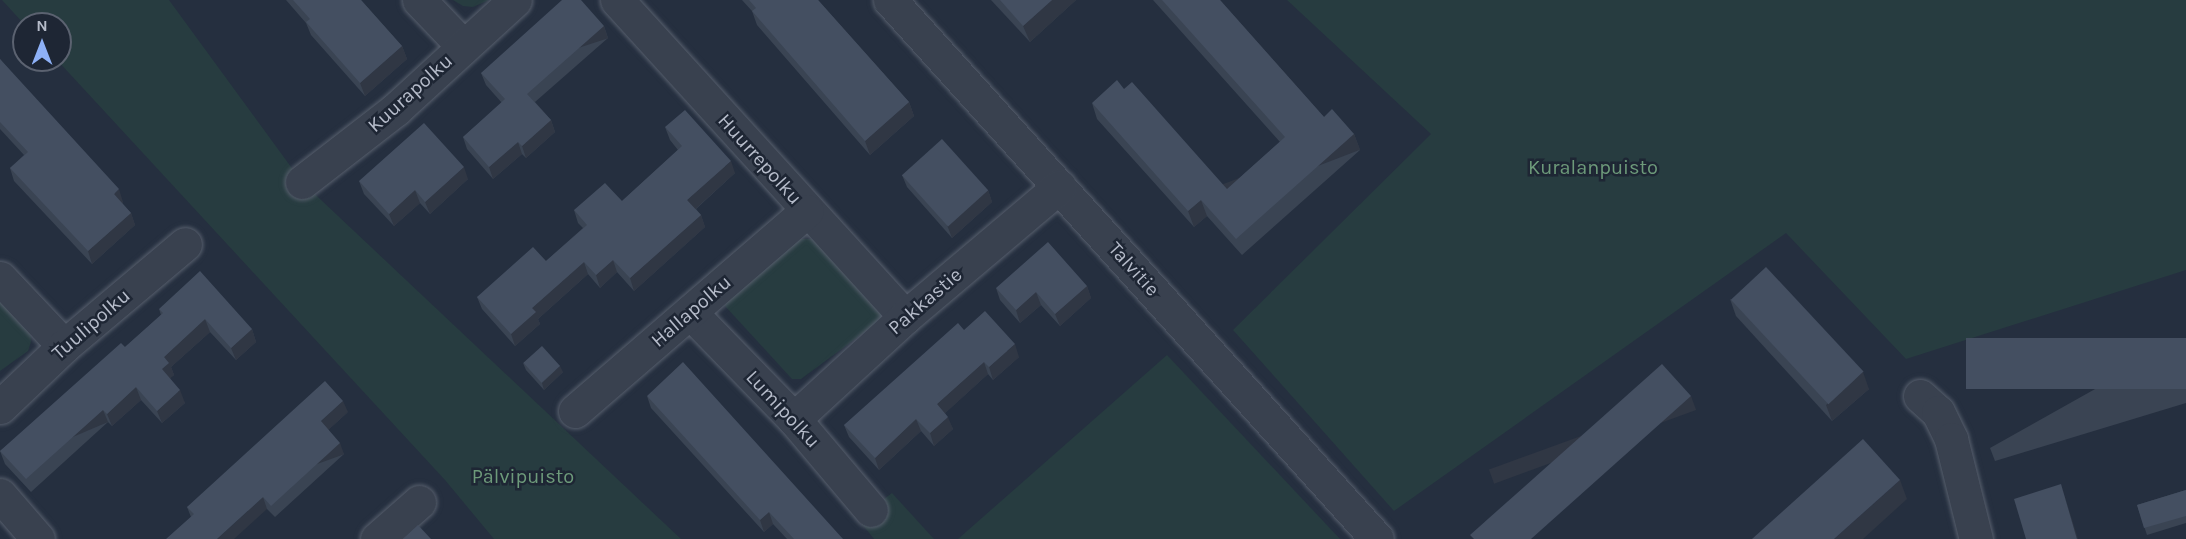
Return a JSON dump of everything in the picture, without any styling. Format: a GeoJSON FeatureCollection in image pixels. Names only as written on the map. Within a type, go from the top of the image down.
{"type":"FeatureCollection","features":[{"type":"Feature","properties":{"kind":"street"},"geometry":{"type":"LineString","coordinates":[[419,0],[463,46]]}},
{"type":"Feature","properties":{"kind":"street","name":"Kuurapolku"},"geometry":{"type":"LineString","coordinates":[[302,182],[396,109],[515,0]]}},
{"type":"Feature","properties":{"kind":"street","name":"Huurrepolku"},"geometry":{"type":"LineString","coordinates":[[617,0],[905,317]]}},
{"type":"Feature","properties":{"kind":"street","name":"Talvitie"},"geometry":{"type":"LineString","coordinates":[[890,0],[1377,539]]}},
{"type":"Feature","properties":{"kind":"street","name":"Pakkastie"},"geometry":{"type":"LineString","coordinates":[[794,419],[905,317],[1059,187]]}},
{"type":"Feature","properties":{"kind":"street","name":"Hallapolku"},"geometry":{"type":"LineString","coordinates":[[575,411],[807,211]]}},
{"type":"Feature","properties":{"kind":"street","name":"Tuulipolku"},"geometry":{"type":"LineString","coordinates":[[0,408],[64,346],[185,244]]}},
{"type":"Feature","properties":{"kind":"street"},"geometry":{"type":"LineString","coordinates":[[0,278],[64,346]]}},
{"type":"Feature","properties":{"kind":"street","name":"Lumipolku"},"geometry":{"type":"LineString","coordinates":[[690,312],[794,419],[871,510]]}},
{"type":"Feature","properties":{"kind":"street"},"geometry":{"type":"LineString","coordinates":[[1920,396],[1938,412],[1951,439],[1976,539]]}},
{"type":"Feature","properties":{"kind":"street"},"geometry":{"type":"LineString","coordinates":[[0,495],[38,539]]}},
{"type":"Feature","properties":{"kind":"street"},"geometry":{"type":"LineString","coordinates":[[377,539],[419,502]]}},
{"type":"Feature","properties":{"kind":"green space","name":"Pälvipuisto"},"geometry":{"type":"Polygon","coordinates":[[[2,0],[169,0],[302,182],[681,539],[494,539],[445,480],[68,72],[72,72],[72,12],[13,12],[2,0]]]}},
{"type":"Feature","properties":{"kind":"green space"},"geometry":{"type":"Polygon","coordinates":[[[453,0],[489,0],[473,7],[463,6],[453,0]]]}},
{"type":"Feature","properties":{"kind":"green space","name":"Kuralanpuisto"},"geometry":{"type":"Polygon","coordinates":[[[1287,0],[2186,0],[2186,270],[1906,359],[1786,233],[1394,511],[1233,330],[1431,134],[1287,0]]]}},
{"type":"Feature","properties":{"kind":"green space"},"geometry":{"type":"Polygon","coordinates":[[[800,239],[814,239],[881,313],[881,320],[801,379],[792,379],[725,306],[729,297],[800,239]]]}},
{"type":"Feature","properties":{"kind":"green space"},"geometry":{"type":"Polygon","coordinates":[[[0,296],[30,326],[31,342],[28,351],[0,371],[0,296]]]}},
{"type":"Feature","properties":{"kind":"green space"},"geometry":{"type":"Polygon","coordinates":[[[1167,355],[1340,539],[958,539],[1167,355]]]}},
{"type":"Feature","properties":{"kind":"green space"},"geometry":{"type":"Polygon","coordinates":[[[892,493],[934,539],[874,539],[858,519],[892,493]]]}},
{"type":"Feature","properties":{"kind":"building"},"geometry":{"type":"Polygon","coordinates":[[[293,0],[361,0],[402,46],[360,83],[306,22],[310,19],[293,0]]]}},
{"type":"Feature","properties":{"kind":"building"},"geometry":{"type":"Polygon","coordinates":[[[562,0],[581,0],[604,26],[527,94],[551,120],[522,146],[518,142],[489,167],[463,137],[505,99],[481,73],[562,0]]]}},
{"type":"Feature","properties":{"kind":"building"},"geometry":{"type":"Polygon","coordinates":[[[749,0],[818,0],[909,102],[865,141],[752,11],[756,8],[749,0]]]}},
{"type":"Feature","properties":{"kind":"building"},"geometry":{"type":"Polygon","coordinates":[[[1000,0],[1052,0],[1023,26],[1000,0]]]}},
{"type":"Feature","properties":{"kind":"building"},"geometry":{"type":"Polygon","coordinates":[[[1162,0],[1220,0],[1324,117],[1332,109],[1354,134],[1236,239],[1201,200],[1188,211],[1092,103],[1117,80],[1124,89],[1132,82],[1227,189],[1285,137],[1162,0]]]}},
{"type":"Feature","properties":{"kind":"building"},"geometry":{"type":"Polygon","coordinates":[[[0,59],[119,189],[114,194],[131,213],[88,251],[10,168],[28,152],[0,122],[0,59]]]}},
{"type":"Feature","properties":{"kind":"building"},"geometry":{"type":"Polygon","coordinates":[[[685,110],[731,161],[687,200],[701,215],[630,278],[613,260],[596,275],[584,262],[532,308],[536,312],[511,334],[477,297],[533,247],[546,261],[587,225],[574,210],[605,183],[622,201],[682,146],[665,127],[685,110]]]}},
{"type":"Feature","properties":{"kind":"building"},"geometry":{"type":"Polygon","coordinates":[[[424,123],[464,167],[425,202],[415,190],[389,214],[359,181],[424,123]]]}},
{"type":"Feature","properties":{"kind":"building"},"geometry":{"type":"Polygon","coordinates":[[[942,139],[988,190],[948,226],[902,175],[942,139]]]}},
{"type":"Feature","properties":{"kind":"building"},"geometry":{"type":"Polygon","coordinates":[[[1048,242],[1087,286],[1055,314],[1036,292],[1016,310],[996,288],[1048,242]]]}},
{"type":"Feature","properties":{"kind":"building"},"geometry":{"type":"Polygon","coordinates":[[[1766,267],[1864,372],[1828,404],[1731,300],[1766,267]]]}},
{"type":"Feature","properties":{"kind":"building"},"geometry":{"type":"Polygon","coordinates":[[[200,271],[252,329],[231,348],[205,319],[164,357],[169,363],[162,369],[180,390],[157,411],[136,387],[107,414],[103,410],[26,479],[0,451],[121,343],[125,347],[163,313],[159,309],[200,271]]]}},
{"type":"Feature","properties":{"kind":"building"},"geometry":{"type":"Polygon","coordinates":[[[985,311],[1015,344],[989,367],[984,362],[937,404],[948,417],[930,433],[916,419],[875,458],[844,425],[958,323],[964,330],[985,311]]]}},
{"type":"Feature","properties":{"kind":"building"},"geometry":{"type":"Polygon","coordinates":[[[1966,338],[2186,338],[2186,389],[1966,389],[1966,338]]]}},
{"type":"Feature","properties":{"kind":"building"},"geometry":{"type":"Polygon","coordinates":[[[542,346],[560,366],[541,383],[523,363],[542,346]]]}},
{"type":"Feature","properties":{"kind":"building"},"geometry":{"type":"Polygon","coordinates":[[[683,362],[843,539],[794,539],[769,512],[760,520],[647,396],[683,362]]]}},
{"type":"Feature","properties":{"kind":"building"},"geometry":{"type":"Polygon","coordinates":[[[1662,364],[1691,396],[1531,539],[1474,539],[1470,535],[1662,364]]]}},
{"type":"Feature","properties":{"kind":"building"},"geometry":{"type":"Polygon","coordinates":[[[325,381],[343,401],[321,421],[340,443],[271,506],[263,497],[217,539],[166,539],[194,514],[187,507],[325,381]]]}},
{"type":"Feature","properties":{"kind":"building"},"geometry":{"type":"Polygon","coordinates":[[[1863,439],[1900,480],[1834,539],[1752,539],[1863,439]]]}},
{"type":"Feature","properties":{"kind":"building"},"geometry":{"type":"Polygon","coordinates":[[[2061,484],[2077,539],[2026,539],[2014,499],[2061,484]]]}},
{"type":"Feature","properties":{"kind":"building"},"geometry":{"type":"Polygon","coordinates":[[[2186,490],[2186,516],[2144,528],[2137,505],[2186,490]]]}},
{"type":"Feature","properties":{"kind":"building"},"geometry":{"type":"Polygon","coordinates":[[[418,525],[431,539],[403,539],[418,525]]]}}]}
